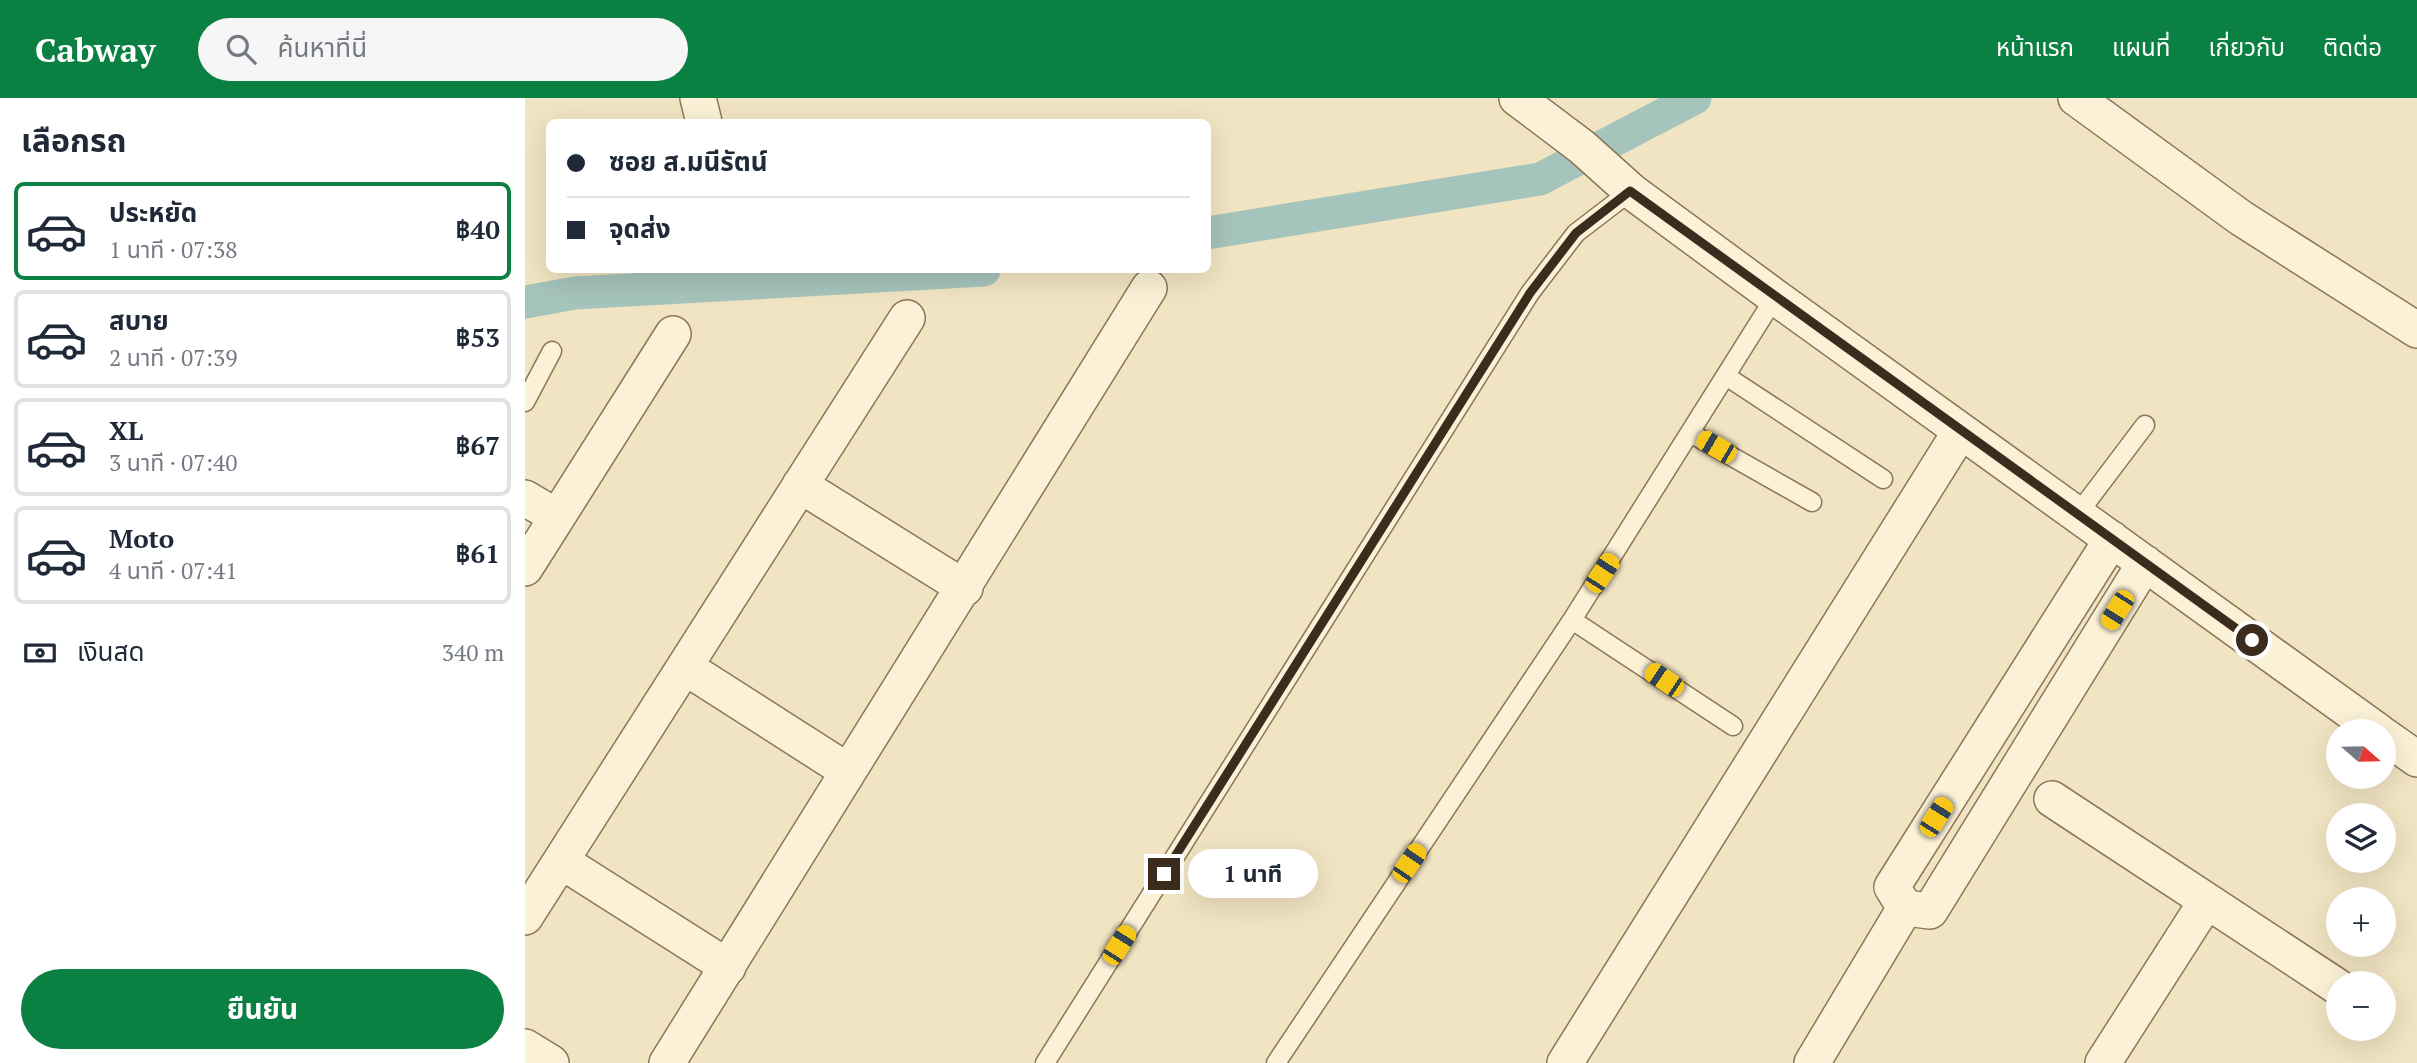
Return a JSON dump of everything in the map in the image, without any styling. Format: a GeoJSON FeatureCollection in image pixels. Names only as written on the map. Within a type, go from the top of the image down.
{"type":"FeatureCollection","features":[{"type":"Feature","properties":{"kind":"street"},"geometry":{"type":"LineString","coordinates":[[698,98],[703,119]]}},
{"type":"Feature","properties":{"kind":"street"},"geometry":{"type":"LineString","coordinates":[[1517,98],[1548,120],[1630,190],[1775,297],[2361,719]]}},
{"type":"Feature","properties":{"kind":"street"},"geometry":{"type":"LineString","coordinates":[[2076,98],[2241,218],[2417,330]]}},
{"type":"Feature","properties":{"kind":"street"},"geometry":{"type":"LineString","coordinates":[[667,1063],[846,771],[965,587],[1149,288]]}},
{"type":"Feature","properties":{"kind":"street"},"geometry":{"type":"LineString","coordinates":[[525,918],[907,318]]}},
{"type":"Feature","properties":{"kind":"street"},"geometry":{"type":"LineString","coordinates":[[525,568],[673,334]]}},
{"type":"Feature","properties":{"kind":"street"},"geometry":{"type":"LineString","coordinates":[[1565,1063],[1960,432]]}},
{"type":"Feature","properties":{"kind":"street"},"geometry":{"type":"LineString","coordinates":[[800,485],[965,587]]}},
{"type":"Feature","properties":{"kind":"street"},"geometry":{"type":"LineString","coordinates":[[525,498],[557,517]]}},
{"type":"Feature","properties":{"kind":"street"},"geometry":{"type":"LineString","coordinates":[[1905,908],[1892,887],[2112,539]]}},
{"type":"Feature","properties":{"kind":"street"},"geometry":{"type":"LineString","coordinates":[[1905,908],[1930,911],[2145,563]]}},
{"type":"Feature","properties":{"kind":"street"},"geometry":{"type":"LineString","coordinates":[[685,667],[846,771]]}},
{"type":"Feature","properties":{"kind":"street"},"geometry":{"type":"LineString","coordinates":[[2396,744],[2417,759]]}},
{"type":"Feature","properties":{"kind":"street"},"geometry":{"type":"LineString","coordinates":[[2052,799],[2326,978]]}},
{"type":"Feature","properties":{"kind":"street"},"geometry":{"type":"LineString","coordinates":[[561,861],[728,967]]}},
{"type":"Feature","properties":{"kind":"street"},"geometry":{"type":"LineString","coordinates":[[2103,1063],[2206,902]]}},
{"type":"Feature","properties":{"kind":"street"},"geometry":{"type":"LineString","coordinates":[[1812,1063],[1905,908]]}},
{"type":"Feature","properties":{"kind":"street"},"geometry":{"type":"LineString","coordinates":[[525,1047],[551,1063]]}},
{"type":"Feature","properties":{"kind":"lane"},"geometry":{"type":"LineString","coordinates":[[1045,1063],[1530,293],[1576,233],[1630,190]]}},
{"type":"Feature","properties":{"kind":"lane"},"geometry":{"type":"LineString","coordinates":[[1276,1063],[1572,620],[1775,297]]}},
{"type":"Feature","properties":{"kind":"lane"},"geometry":{"type":"LineString","coordinates":[[525,402],[552,351]]}},
{"type":"Feature","properties":{"kind":"lane"},"geometry":{"type":"LineString","coordinates":[[1726,376],[1883,478]]}},
{"type":"Feature","properties":{"kind":"lane"},"geometry":{"type":"LineString","coordinates":[[2077,514],[2145,425]]}},
{"type":"Feature","properties":{"kind":"lane"},"geometry":{"type":"LineString","coordinates":[[1692,433],[1812,502]]}},
{"type":"Feature","properties":{"kind":"lane"},"geometry":{"type":"LineString","coordinates":[[1572,620],[1734,726]]}},
{"type":"Feature","properties":{"kind":"waterway"},"geometry":{"type":"LineString","coordinates":[[1211,232],[1540,179],[1695,98]]}},
{"type":"Feature","properties":{"kind":"waterway"},"geometry":{"type":"LineString","coordinates":[[525,302],[575,293],[931,273]]}},
{"type":"Feature","properties":{"kind":"route"},"geometry":{"type":"LineString","coordinates":[[1164,874],[1530,293],[1576,233],[1630,191],[1960,432],[2252,640]]}}]}
